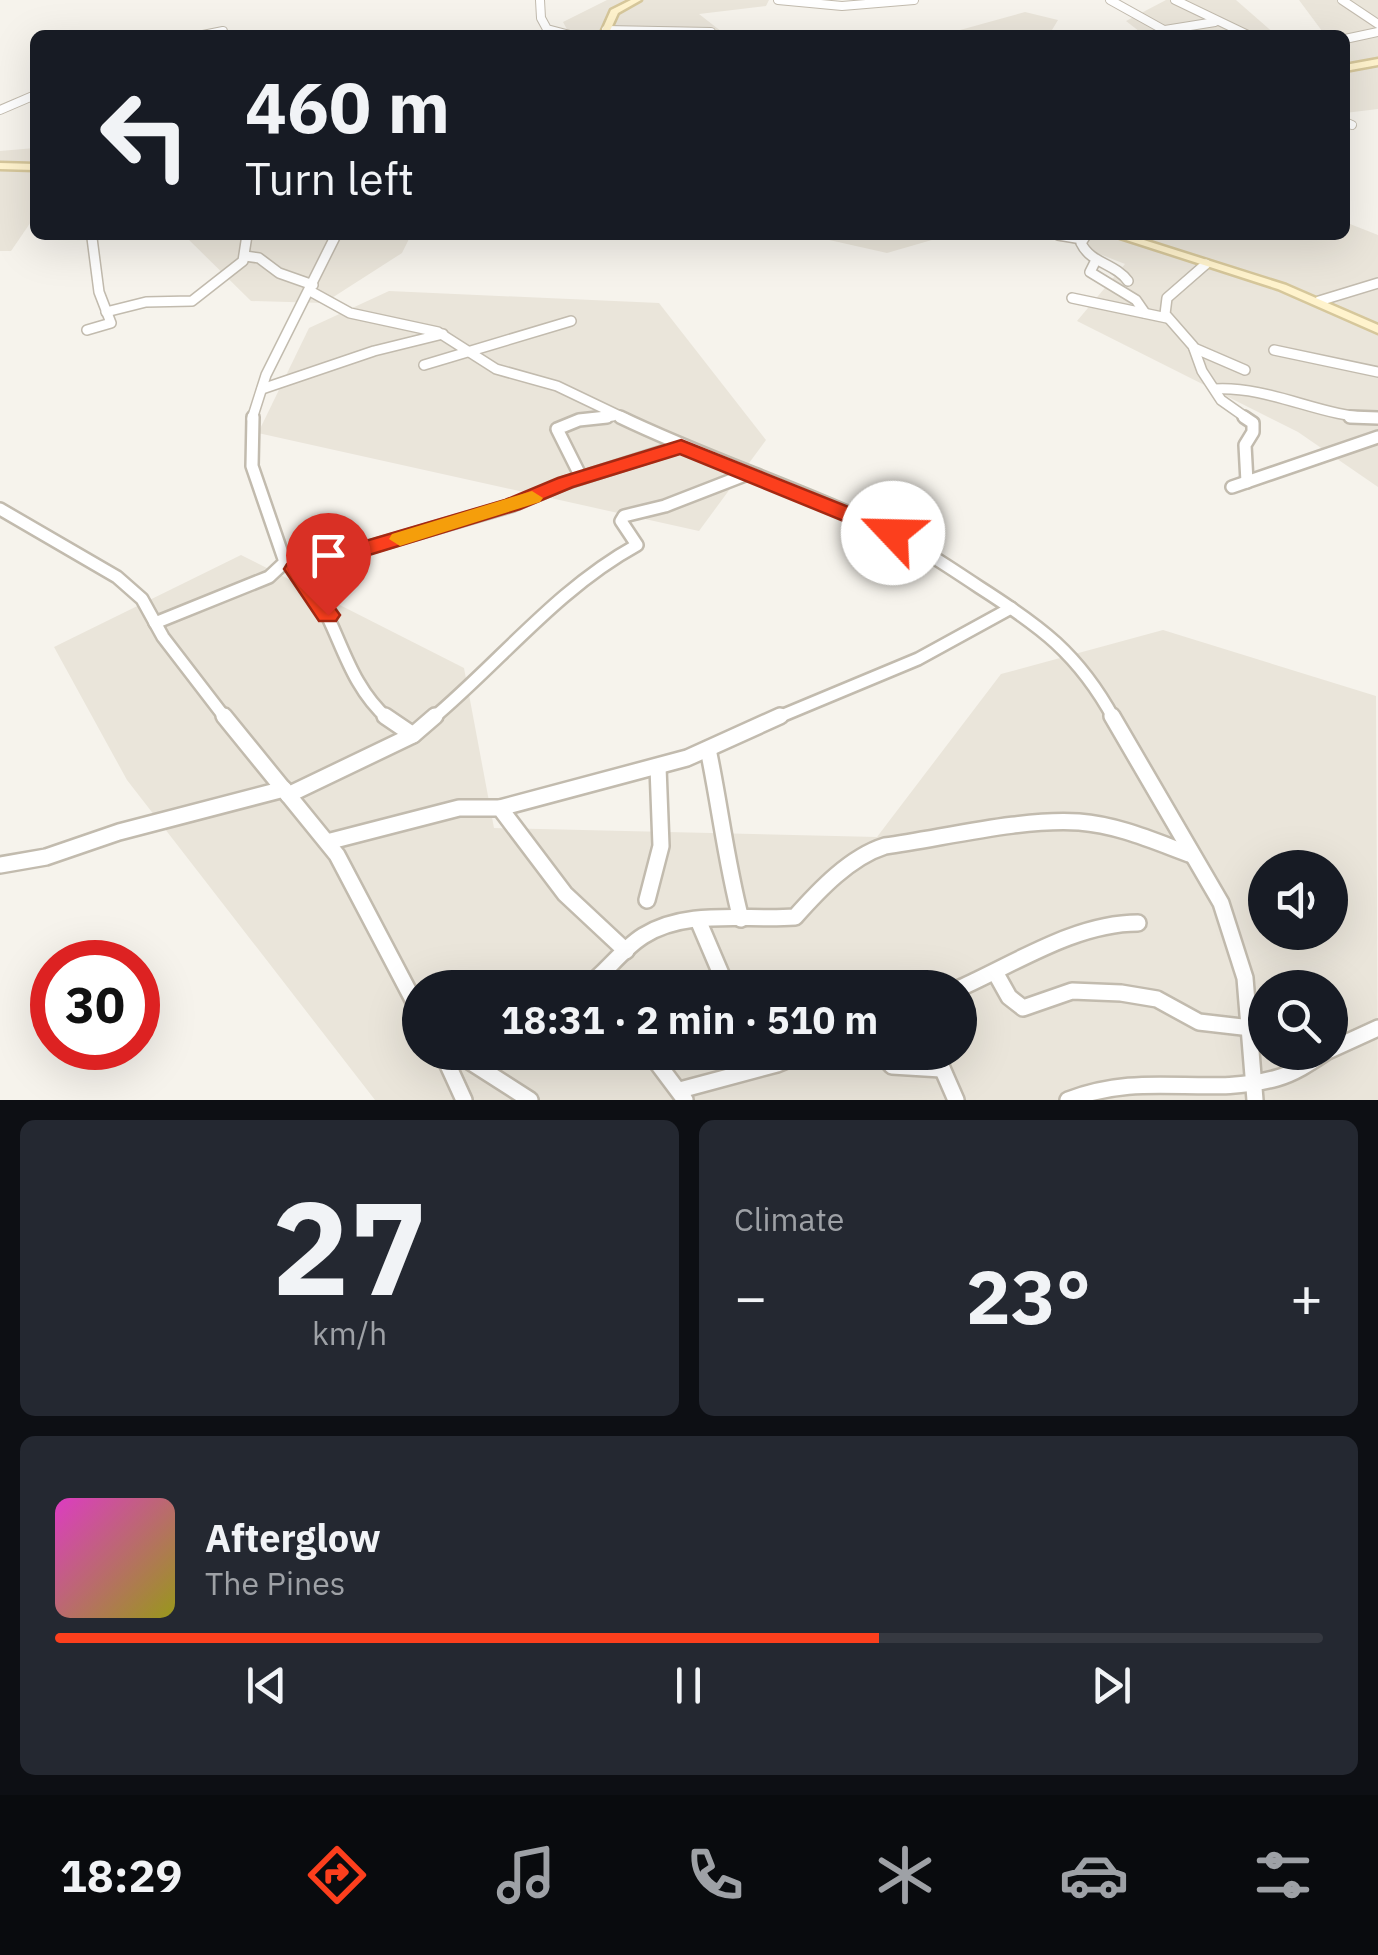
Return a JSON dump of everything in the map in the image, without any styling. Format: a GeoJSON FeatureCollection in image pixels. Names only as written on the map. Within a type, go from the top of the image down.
{"type":"FeatureCollection","features":[{"type":"Feature","properties":{"kind":"street"},"geometry":{"type":"LineString","coordinates":[[540,0],[541,18],[551,30]]}},
{"type":"Feature","properties":{"kind":"street"},"geometry":{"type":"LineString","coordinates":[[606,30],[614,12],[637,0]]}},
{"type":"Feature","properties":{"kind":"street"},"geometry":{"type":"LineString","coordinates":[[778,0],[836,6],[914,0]]}},
{"type":"Feature","properties":{"kind":"street"},"geometry":{"type":"LineString","coordinates":[[1110,0],[1165,30],[1216,21]]}},
{"type":"Feature","properties":{"kind":"street"},"geometry":{"type":"LineString","coordinates":[[1174,0],[1237,30]]}},
{"type":"Feature","properties":{"kind":"street"},"geometry":{"type":"LineString","coordinates":[[1342,0],[1378,24]]}},
{"type":"Feature","properties":{"kind":"street"},"geometry":{"type":"LineString","coordinates":[[1350,38],[1378,32]]}},
{"type":"Feature","properties":{"kind":"street"},"geometry":{"type":"LineString","coordinates":[[1350,67],[1378,62]]}},
{"type":"Feature","properties":{"kind":"street"},"geometry":{"type":"LineString","coordinates":[[0,110],[30,97]]}},
{"type":"Feature","properties":{"kind":"street"},"geometry":{"type":"LineString","coordinates":[[0,166],[30,167]]}},
{"type":"Feature","properties":{"kind":"street"},"geometry":{"type":"LineString","coordinates":[[87,330],[112,322],[95,281],[97,261],[92,240]]}},
{"type":"Feature","properties":{"kind":"street"},"geometry":{"type":"LineString","coordinates":[[106,312],[146,302],[192,301],[234,270],[245,256],[247,240]]}},
{"type":"Feature","properties":{"kind":"street"},"geometry":{"type":"LineString","coordinates":[[334,240],[281,340],[262,389],[249,443],[252,469],[290,566],[324,605],[341,654],[382,717],[413,735]]}},
{"type":"Feature","properties":{"kind":"street"},"geometry":{"type":"LineString","coordinates":[[1084,240],[1083,250],[1095,262],[1124,274],[1128,281]]}},
{"type":"Feature","properties":{"kind":"street"},"geometry":{"type":"LineString","coordinates":[[1132,240],[1319,301],[1378,329]]}},
{"type":"Feature","properties":{"kind":"street"},"geometry":{"type":"LineString","coordinates":[[245,256],[260,259],[278,273],[311,288],[334,308],[443,334],[496,369],[545,382],[681,446],[893,533],[1047,631],[1096,686],[1192,855],[1226,918],[1248,999]]}},
{"type":"Feature","properties":{"kind":"street"},"geometry":{"type":"LineString","coordinates":[[1095,262],[1090,272],[1136,300],[1145,313]]}},
{"type":"Feature","properties":{"kind":"street"},"geometry":{"type":"LineString","coordinates":[[1206,264],[1163,304],[1167,318],[1194,347],[1224,404],[1252,424],[1253,432],[1245,445],[1247,482]]}},
{"type":"Feature","properties":{"kind":"street"},"geometry":{"type":"LineString","coordinates":[[1319,301],[1378,283]]}},
{"type":"Feature","properties":{"kind":"street"},"geometry":{"type":"LineString","coordinates":[[1072,298],[1167,318]]}},
{"type":"Feature","properties":{"kind":"street"},"geometry":{"type":"LineString","coordinates":[[424,365],[571,321]]}},
{"type":"Feature","properties":{"kind":"street"},"geometry":{"type":"LineString","coordinates":[[262,389],[374,351],[443,334]]}},
{"type":"Feature","properties":{"kind":"street"},"geometry":{"type":"LineString","coordinates":[[1194,347],[1246,370]]}},
{"type":"Feature","properties":{"kind":"street"},"geometry":{"type":"LineString","coordinates":[[1274,350],[1378,372]]}},
{"type":"Feature","properties":{"kind":"street"},"geometry":{"type":"LineString","coordinates":[[1215,389],[1244,389],[1348,418],[1378,418]]}},
{"type":"Feature","properties":{"kind":"street"},"geometry":{"type":"LineString","coordinates":[[581,477],[557,429],[580,420],[618,416]]}},
{"type":"Feature","properties":{"kind":"street"},"geometry":{"type":"LineString","coordinates":[[1232,487],[1378,437]]}},
{"type":"Feature","properties":{"kind":"street"},"geometry":{"type":"LineString","coordinates":[[155,623],[290,566],[512,505],[581,477],[681,446]]}},
{"type":"Feature","properties":{"kind":"street"},"geometry":{"type":"LineString","coordinates":[[0,864],[43,858],[123,831],[286,792],[413,735],[490,670],[520,633],[604,563],[637,545],[622,521],[624,516],[750,474]]}},
{"type":"Feature","properties":{"kind":"street"},"geometry":{"type":"LineString","coordinates":[[0,509],[116,577],[142,599],[197,683],[327,842],[402,975]]}},
{"type":"Feature","properties":{"kind":"street"},"geometry":{"type":"LineString","coordinates":[[327,842],[437,813],[500,808],[658,768],[918,659],[1011,608]]}},
{"type":"Feature","properties":{"kind":"street"},"geometry":{"type":"LineString","coordinates":[[708,750],[723,823],[723,852],[742,919]]}},
{"type":"Feature","properties":{"kind":"street"},"geometry":{"type":"LineString","coordinates":[[647,900],[661,846],[658,768]]}},
{"type":"Feature","properties":{"kind":"street"},"geometry":{"type":"LineString","coordinates":[[500,808],[565,894],[626,950]]}},
{"type":"Feature","properties":{"kind":"street"},"geometry":{"type":"LineString","coordinates":[[604,970],[626,950],[663,927],[698,920],[796,917],[821,888],[872,850],[897,843],[1080,822],[1124,830],[1192,855]]}},
{"type":"Feature","properties":{"kind":"street"},"geometry":{"type":"LineString","coordinates":[[698,920],[719,970]]}},
{"type":"Feature","properties":{"kind":"street"},"geometry":{"type":"LineString","coordinates":[[977,980],[1086,931],[1109,923],[1138,923]]}},
{"type":"Feature","properties":{"kind":"street"},"geometry":{"type":"LineString","coordinates":[[994,972],[1009,997],[1022,1008],[1072,991],[1132,994],[1158,998],[1200,1022],[1248,1028]]}},
{"type":"Feature","properties":{"kind":"street"},"geometry":{"type":"LineString","coordinates":[[1348,1042],[1378,1028]]}},
{"type":"Feature","properties":{"kind":"street"},"geometry":{"type":"LineString","coordinates":[[450,1070],[464,1100]]}},
{"type":"Feature","properties":{"kind":"street"},"geometry":{"type":"LineString","coordinates":[[482,1070],[530,1100]]}},
{"type":"Feature","properties":{"kind":"street"},"geometry":{"type":"LineString","coordinates":[[663,1070],[683,1095],[759,1070]]}},
{"type":"Feature","properties":{"kind":"street"},"geometry":{"type":"LineString","coordinates":[[942,1070],[956,1100]]}},
{"type":"Feature","properties":{"kind":"street"},"geometry":{"type":"LineString","coordinates":[[1068,1100],[1101,1085],[1124,1081],[1254,1092],[1293,1070]]}},
{"type":"Feature","properties":{"kind":"shaded area"},"geometry":{"type":"Polygon","coordinates":[[[607,0],[769,0],[766,6],[699,14],[720,30],[567,30],[563,22],[607,0]]]}},
{"type":"Feature","properties":{"kind":"shaded area"},"geometry":{"type":"Polygon","coordinates":[[[1166,0],[1236,0],[1270,30],[1138,30],[1126,21],[1166,0]]]}},
{"type":"Feature","properties":{"kind":"shaded area"},"geometry":{"type":"Polygon","coordinates":[[[1299,0],[1378,0],[1378,109],[1350,112],[1350,30],[1321,30],[1299,0]]]}},
{"type":"Feature","properties":{"kind":"shaded area"},"geometry":{"type":"Polygon","coordinates":[[[1025,12],[1058,20],[1052,30],[960,30],[1025,12]]]}},
{"type":"Feature","properties":{"kind":"shaded area"},"geometry":{"type":"Polygon","coordinates":[[[30,148],[30,223],[11,251],[0,251],[0,151],[30,148]]]}},
{"type":"Feature","properties":{"kind":"shaded area"},"geometry":{"type":"Polygon","coordinates":[[[1350,224],[1378,235],[1378,487],[1298,432],[1077,321],[1125,264],[1064,240],[1350,240],[1350,224]]]}},
{"type":"Feature","properties":{"kind":"shaded area"},"geometry":{"type":"Polygon","coordinates":[[[189,240],[408,240],[402,253],[324,303],[251,301],[189,240]]]}},
{"type":"Feature","properties":{"kind":"shaded area"},"geometry":{"type":"Polygon","coordinates":[[[829,240],[932,240],[887,253],[829,240]]]}},
{"type":"Feature","properties":{"kind":"shaded area"},"geometry":{"type":"Polygon","coordinates":[[[389,291],[659,303],[766,440],[699,531],[258,433],[309,328],[389,291]]]}},
{"type":"Feature","properties":{"kind":"shaded area"},"geometry":{"type":"Polygon","coordinates":[[[241,555],[464,668],[494,828],[877,837],[1001,674],[1163,630],[1376,696],[1378,1100],[375,1100],[127,780],[54,647],[241,555]]]}},
{"type":"Feature","properties":{"kind":"slow traffic"},"geometry":{"type":"LineString","coordinates":[[400,539],[532,498]]}},
{"type":"Feature","properties":{"kind":"route"},"geometry":{"type":"LineString","coordinates":[[328,615],[295,569],[512,505],[565,483],[681,446],[893,533]]}}]}
